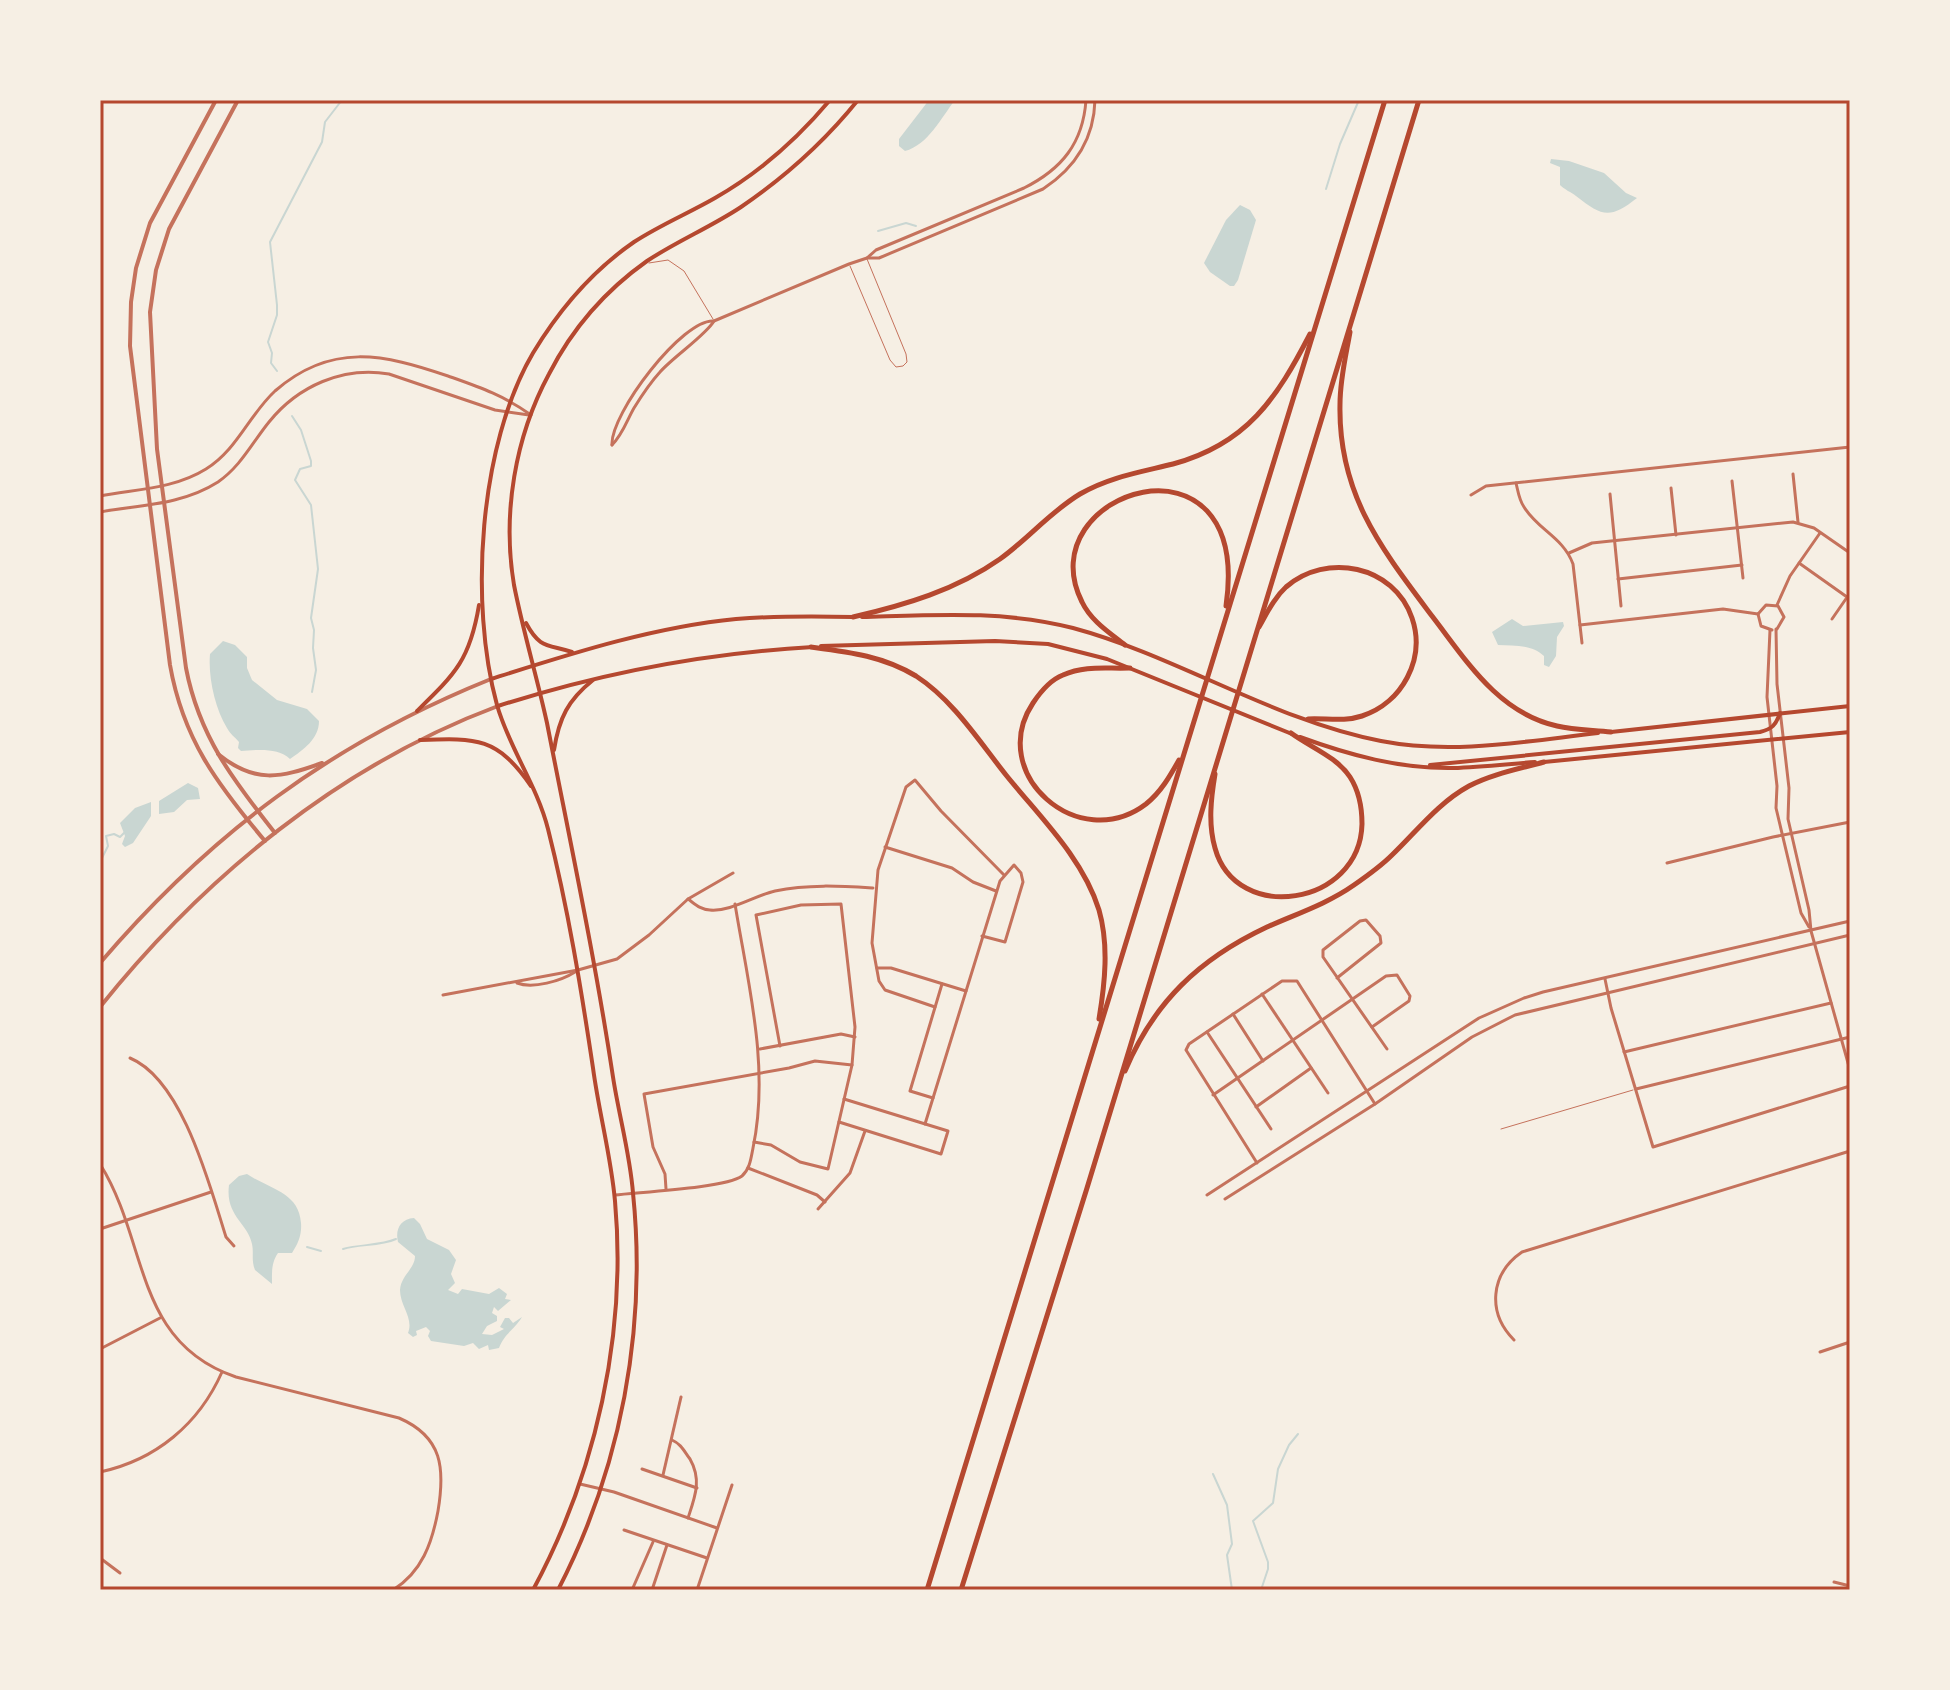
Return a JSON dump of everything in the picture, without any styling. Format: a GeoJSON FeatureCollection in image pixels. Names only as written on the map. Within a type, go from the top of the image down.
{"type":"FeatureCollection","features":[{"type":"Feature","properties":{"kind":"highway"},"geometry":{"type":"LineString","coordinates":[[927,1590],[1385,100]]}},
{"type":"Feature","properties":{"kind":"highway"},"geometry":{"type":"LineString","coordinates":[[961,1590],[1116,1094],[1419,100]]}},
{"type":"Feature","properties":{"kind":"highway"},"geometry":{"type":"LineString","coordinates":[[1354,311],[1341,386],[1341,427],[1356,497],[1374,536],[1478,675],[1504,701],[1538,720],[1565,727],[1611,732]]}},
{"type":"Feature","properties":{"kind":"highway"},"geometry":{"type":"LineString","coordinates":[[853,617],[906,603],[967,579],[1007,554],[1061,507],[1094,487],[1190,458],[1227,440],[1272,400],[1318,319]]}},
{"type":"Feature","properties":{"kind":"highway"},"geometry":{"type":"LineString","coordinates":[[1125,645],[1094,620],[1086,609],[1076,586],[1074,570],[1076,553],[1090,524],[1110,504],[1136,492],[1177,494],[1191,499],[1214,519],[1222,531],[1229,559],[1224,623]]}},
{"type":"Feature","properties":{"kind":"highway"},"geometry":{"type":"LineString","coordinates":[[1253,639],[1270,608],[1287,587],[1309,572],[1323,567],[1339,566],[1367,572],[1381,580],[1405,603],[1412,618],[1416,646],[1410,674],[1395,696],[1376,710],[1352,719],[1308,719]]}},
{"type":"Feature","properties":{"kind":"highway"},"geometry":{"type":"LineString","coordinates":[[811,647],[881,658],[929,686],[952,708],[1071,856],[1093,892],[1103,930],[1104,990],[1096,1039]]}},
{"type":"Feature","properties":{"kind":"highway"},"geometry":{"type":"LineString","coordinates":[[1130,668],[1079,669],[1054,679],[1041,691],[1030,707],[1022,739],[1022,757],[1035,787],[1046,801],[1075,817],[1090,820],[1119,817],[1143,806],[1159,792],[1185,748]]}},
{"type":"Feature","properties":{"kind":"highway"},"geometry":{"type":"LineString","coordinates":[[1218,754],[1211,821],[1215,850],[1227,872],[1261,893],[1289,896],[1316,891],[1339,877],[1354,857],[1361,833],[1361,807],[1349,775],[1336,762],[1291,733]]}},
{"type":"Feature","properties":{"kind":"highway"},"geometry":{"type":"LineString","coordinates":[[1116,1094],[1152,1018],[1165,1001],[1206,963],[1248,936],[1328,901],[1352,887],[1391,856],[1437,809],[1468,786],[1544,762]]}},
{"type":"Feature","properties":{"kind":"main road"},"geometry":{"type":"LineString","coordinates":[[417,711],[452,677],[462,663],[471,640],[481,587],[489,492],[506,413],[525,368],[549,328],[588,281],[635,242],[729,190],[800,133],[830,100]]}},
{"type":"Feature","properties":{"kind":"main road"},"geometry":{"type":"LineString","coordinates":[[558,1590],[575,1556],[600,1489],[621,1416],[632,1349],[637,1270],[633,1193],[595,965],[535,665],[512,569],[510,523],[517,462],[531,415],[548,375],[571,336],[601,300],[644,263],[766,190],[812,150],[858,100]]}},
{"type":"Feature","properties":{"kind":"main road"},"geometry":{"type":"LineString","coordinates":[[481,587],[482,629],[498,706],[537,794],[554,852],[578,970],[615,1195],[618,1247],[617,1310],[598,1415],[579,1484],[533,1590]]}},
{"type":"Feature","properties":{"kind":"main road"},"geometry":{"type":"LineString","coordinates":[[522,616],[538,642],[574,653]]}},
{"type":"Feature","properties":{"kind":"main road"},"geometry":{"type":"LineString","coordinates":[[491,679],[574,653],[735,619],[1008,616],[1072,628],[1125,645],[1328,728],[1380,741],[1436,747],[1472,747],[1850,706]]}},
{"type":"Feature","properties":{"kind":"main road"},"geometry":{"type":"LineString","coordinates":[[498,706],[540,692],[676,660],[811,647],[1022,641],[1087,652],[1354,755],[1418,766],[1452,768],[1544,762],[1850,732]]}},
{"type":"Feature","properties":{"kind":"main road"},"geometry":{"type":"LineString","coordinates":[[553,756],[558,725],[565,708],[595,678]]}},
{"type":"Feature","properties":{"kind":"main road"},"geometry":{"type":"LineString","coordinates":[[1418,766],[1760,732],[1776,724],[1780,713]]}},
{"type":"Feature","properties":{"kind":"main road"},"geometry":{"type":"LineString","coordinates":[[420,740],[464,739],[487,744],[512,761],[537,794]]}},
{"type":"Feature","properties":{"kind":"street"},"geometry":{"type":"LineString","coordinates":[[216,100],[150,223],[133,283],[129,316],[130,346],[170,665],[184,723],[211,772],[265,841]]}},
{"type":"Feature","properties":{"kind":"street"},"geometry":{"type":"LineString","coordinates":[[867,258],[876,250],[1047,176],[1074,146],[1082,127],[1086,100]]}},
{"type":"Feature","properties":{"kind":"street"},"geometry":{"type":"LineString","coordinates":[[714,321],[710,328],[659,372],[612,445],[611,435],[643,378],[677,343],[707,320],[714,321],[849,264],[879,258],[1023,199],[1051,184],[1082,151],[1092,124],[1095,100]]}},
{"type":"Feature","properties":{"kind":"street"},"geometry":{"type":"LineString","coordinates":[[236,101],[177,212],[161,251],[154,279],[149,328],[162,486],[189,683],[197,715],[214,750],[275,833]]}},
{"type":"Feature","properties":{"kind":"street"},"geometry":{"type":"LineString","coordinates":[[100,496],[162,486],[192,477],[215,463],[232,447],[258,410],[276,391],[304,372],[332,361],[360,356],[399,360],[511,400],[531,415]]}},
{"type":"Feature","properties":{"kind":"street"},"geometry":{"type":"LineString","coordinates":[[100,512],[190,496],[220,480],[246,455],[279,410],[297,395],[327,379],[352,374],[389,374],[506,413],[531,415]]}},
{"type":"Feature","properties":{"kind":"street"},"geometry":{"type":"LineString","coordinates":[[1471,495],[1478,488],[1486,486],[1850,447]]}},
{"type":"Feature","properties":{"kind":"street"},"geometry":{"type":"LineString","coordinates":[[1793,474],[1798,522]]}},
{"type":"Feature","properties":{"kind":"street"},"geometry":{"type":"LineString","coordinates":[[1732,481],[1743,578]]}},
{"type":"Feature","properties":{"kind":"street"},"geometry":{"type":"LineString","coordinates":[[1516,483],[1522,505],[1569,553],[1582,643]]}},
{"type":"Feature","properties":{"kind":"street"},"geometry":{"type":"LineString","coordinates":[[1671,488],[1676,535]]}},
{"type":"Feature","properties":{"kind":"street"},"geometry":{"type":"LineString","coordinates":[[1610,494],[1621,606]]}},
{"type":"Feature","properties":{"kind":"street"},"geometry":{"type":"LineString","coordinates":[[1569,553],[1592,543],[1798,522],[1820,532],[1850,553]]}},
{"type":"Feature","properties":{"kind":"street"},"geometry":{"type":"LineString","coordinates":[[1777,605],[1820,532]]}},
{"type":"Feature","properties":{"kind":"street"},"geometry":{"type":"LineString","coordinates":[[1799,563],[1849,595],[1832,619]]}},
{"type":"Feature","properties":{"kind":"street"},"geometry":{"type":"LineString","coordinates":[[1618,579],[1742,565]]}},
{"type":"Feature","properties":{"kind":"street"},"geometry":{"type":"LineString","coordinates":[[1766,605],[1777,605],[1784,617],[1783,623],[1770,630],[1759,623],[1758,614],[1766,605]]}},
{"type":"Feature","properties":{"kind":"street"},"geometry":{"type":"LineString","coordinates":[[1580,625],[1723,609],[1758,614]]}},
{"type":"Feature","properties":{"kind":"street"},"geometry":{"type":"LineString","coordinates":[[1776,629],[1780,713],[1789,788],[1788,819],[1814,944],[1850,1070]]}},
{"type":"Feature","properties":{"kind":"street"},"geometry":{"type":"LineString","coordinates":[[1770,630],[1769,714],[1777,786],[1776,808],[1801,913],[1811,931]]}},
{"type":"Feature","properties":{"kind":"street"},"geometry":{"type":"LineString","coordinates":[[100,963],[171,885],[258,811],[328,761],[417,711],[491,679]]}},
{"type":"Feature","properties":{"kind":"street"},"geometry":{"type":"LineString","coordinates":[[100,1007],[161,935],[275,833],[369,769],[420,740],[498,706]]}},
{"type":"Feature","properties":{"kind":"street"},"geometry":{"type":"LineString","coordinates":[[214,750],[238,768],[267,777],[328,761]]}},
{"type":"Feature","properties":{"kind":"street"},"geometry":{"type":"LineString","coordinates":[[935,1007],[889,993],[881,985],[872,936],[875,888],[903,791],[915,780],[1004,875]]}},
{"type":"Feature","properties":{"kind":"street"},"geometry":{"type":"LineString","coordinates":[[1667,863],[1850,822]]}},
{"type":"Feature","properties":{"kind":"street"},"geometry":{"type":"LineString","coordinates":[[885,847],[952,868],[996,892]]}},
{"type":"Feature","properties":{"kind":"street"},"geometry":{"type":"LineString","coordinates":[[925,1124],[982,936],[996,892],[1004,875],[1014,865],[1023,877],[1005,942],[982,936]]}},
{"type":"Feature","properties":{"kind":"street"},"geometry":{"type":"LineString","coordinates":[[443,995],[578,970],[623,955],[688,899],[733,873]]}},
{"type":"Feature","properties":{"kind":"street"},"geometry":{"type":"LineString","coordinates":[[688,899],[707,910],[794,887],[835,885],[875,888]]}},
{"type":"Feature","properties":{"kind":"street"},"geometry":{"type":"LineString","coordinates":[[615,1195],[725,1184],[743,1175],[748,1168],[754,1142],[759,1050],[735,904]]}},
{"type":"Feature","properties":{"kind":"street"},"geometry":{"type":"LineString","coordinates":[[754,1142],[771,1145],[800,1162],[828,1169],[852,1065],[855,1037],[841,904],[801,905],[756,915],[780,1046]]}},
{"type":"Feature","properties":{"kind":"street"},"geometry":{"type":"LineString","coordinates":[[1337,978],[1381,943],[1380,936],[1366,920],[1360,921],[1322,952],[1337,978],[1387,1049]]}},
{"type":"Feature","properties":{"kind":"street"},"geometry":{"type":"LineString","coordinates":[[1207,1195],[1494,1010],[1524,998],[1850,921]]}},
{"type":"Feature","properties":{"kind":"street"},"geometry":{"type":"LineString","coordinates":[[1225,1199],[1493,1026],[1538,1008],[1850,935]]}},
{"type":"Feature","properties":{"kind":"street"},"geometry":{"type":"LineString","coordinates":[[877,968],[891,968],[966,991]]}},
{"type":"Feature","properties":{"kind":"street"},"geometry":{"type":"LineString","coordinates":[[1213,1095],[1386,976],[1394,974],[1410,996],[1409,1001],[1372,1027]]}},
{"type":"Feature","properties":{"kind":"street"},"geometry":{"type":"LineString","coordinates":[[1605,979],[1653,1147],[1850,1086]]}},
{"type":"Feature","properties":{"kind":"street"},"geometry":{"type":"LineString","coordinates":[[1257,1163],[1186,1050],[1282,981],[1297,981],[1375,1104]]}},
{"type":"Feature","properties":{"kind":"street"},"geometry":{"type":"LineString","coordinates":[[933,1098],[910,1091],[942,984]]}},
{"type":"Feature","properties":{"kind":"street"},"geometry":{"type":"LineString","coordinates":[[1262,994],[1328,1093]]}},
{"type":"Feature","properties":{"kind":"street"},"geometry":{"type":"LineString","coordinates":[[1624,1052],[1831,1003]]}},
{"type":"Feature","properties":{"kind":"street"},"geometry":{"type":"LineString","coordinates":[[1233,1014],[1263,1061]]}},
{"type":"Feature","properties":{"kind":"street"},"geometry":{"type":"LineString","coordinates":[[1207,1032],[1271,1129]]}},
{"type":"Feature","properties":{"kind":"street"},"geometry":{"type":"LineString","coordinates":[[759,1050],[841,1034],[855,1037]]}},
{"type":"Feature","properties":{"kind":"street"},"geometry":{"type":"LineString","coordinates":[[1636,1089],[1850,1037]]}},
{"type":"Feature","properties":{"kind":"street"},"geometry":{"type":"LineString","coordinates":[[130,1058],[145,1067],[175,1105],[197,1148],[226,1237],[234,1246]]}},
{"type":"Feature","properties":{"kind":"street"},"geometry":{"type":"LineString","coordinates":[[666,1189],[665,1174],[653,1147],[644,1094],[815,1061],[852,1065]]}},
{"type":"Feature","properties":{"kind":"street"},"geometry":{"type":"LineString","coordinates":[[1256,1107],[1311,1068]]}},
{"type":"Feature","properties":{"kind":"street"},"geometry":{"type":"LineString","coordinates":[[839,1122],[941,1154],[948,1131],[844,1099]]}},
{"type":"Feature","properties":{"kind":"street"},"geometry":{"type":"LineString","coordinates":[[818,1209],[850,1173],[866,1130]]}},
{"type":"Feature","properties":{"kind":"street"},"geometry":{"type":"LineString","coordinates":[[1514,1340],[1502,1325],[1495,1299],[1502,1272],[1522,1252],[1850,1151]]}},
{"type":"Feature","properties":{"kind":"street"},"geometry":{"type":"LineString","coordinates":[[100,1164],[127,1220],[160,1318],[188,1352],[222,1372],[399,1418],[416,1426],[431,1441],[443,1473],[435,1531],[417,1568],[393,1590]]}},
{"type":"Feature","properties":{"kind":"street"},"geometry":{"type":"LineString","coordinates":[[748,1168],[817,1195],[825,1202]]}},
{"type":"Feature","properties":{"kind":"street"},"geometry":{"type":"LineString","coordinates":[[100,1229],[211,1192]]}},
{"type":"Feature","properties":{"kind":"street"},"geometry":{"type":"LineString","coordinates":[[100,1349],[160,1318]]}},
{"type":"Feature","properties":{"kind":"street"},"geometry":{"type":"LineString","coordinates":[[1820,1352],[1850,1342]]}},
{"type":"Feature","properties":{"kind":"street"},"geometry":{"type":"LineString","coordinates":[[100,1472],[135,1461],[178,1434],[199,1412],[222,1372]]}},
{"type":"Feature","properties":{"kind":"street"},"geometry":{"type":"LineString","coordinates":[[663,1475],[681,1397]]}},
{"type":"Feature","properties":{"kind":"street"},"geometry":{"type":"LineString","coordinates":[[672,1440],[681,1446],[693,1466],[697,1488],[688,1518]]}},
{"type":"Feature","properties":{"kind":"street"},"geometry":{"type":"LineString","coordinates":[[642,1469],[697,1488]]}},
{"type":"Feature","properties":{"kind":"street"},"geometry":{"type":"LineString","coordinates":[[579,1484],[717,1528]]}},
{"type":"Feature","properties":{"kind":"street"},"geometry":{"type":"LineString","coordinates":[[697,1590],[732,1485]]}},
{"type":"Feature","properties":{"kind":"street"},"geometry":{"type":"LineString","coordinates":[[624,1530],[707,1558]]}},
{"type":"Feature","properties":{"kind":"street"},"geometry":{"type":"LineString","coordinates":[[632,1590],[653,1541]]}},
{"type":"Feature","properties":{"kind":"street"},"geometry":{"type":"LineString","coordinates":[[652,1590],[667,1545]]}},
{"type":"Feature","properties":{"kind":"street"},"geometry":{"type":"LineString","coordinates":[[100,1558],[120,1573]]}},
{"type":"Feature","properties":{"kind":"street"},"geometry":{"type":"LineString","coordinates":[[1834,1582],[1850,1586]]}},
{"type":"Feature","properties":{"kind":"lane"},"geometry":{"type":"LineString","coordinates":[[849,264],[890,360],[896,367],[903,366],[907,362],[906,354],[867,258]]}},
{"type":"Feature","properties":{"kind":"lane"},"geometry":{"type":"LineString","coordinates":[[644,263],[668,260],[684,271],[714,321]]}},
{"type":"Feature","properties":{"kind":"lane"},"geometry":{"type":"LineString","coordinates":[[1501,1129],[1636,1089]]}},
{"type":"Feature","properties":{"kind":"shaded area"},"geometry":{"type":"Polygon","coordinates":[[[929,100],[955,100],[927,137],[905,151],[899,146],[899,139],[929,100]]]}},
{"type":"Feature","properties":{"kind":"shaded area"},"geometry":{"type":"Polygon","coordinates":[[[1551,159],[1569,161],[1604,173],[1626,193],[1637,198],[1619,210],[1599,211],[1560,185],[1560,167],[1550,163],[1551,159]]]}},
{"type":"Feature","properties":{"kind":"shaded area"},"geometry":{"type":"Polygon","coordinates":[[[1240,205],[1250,210],[1256,220],[1238,280],[1230,286],[1210,272],[1204,263],[1226,220],[1240,205]]]}},
{"type":"Feature","properties":{"kind":"shaded area"},"geometry":{"type":"Polygon","coordinates":[[[1512,619],[1523,626],[1563,622],[1564,626],[1557,637],[1556,656],[1549,667],[1544,665],[1544,656],[1534,649],[1498,645],[1492,632],[1512,619]]]}},
{"type":"Feature","properties":{"kind":"shaded area"},"geometry":{"type":"Polygon","coordinates":[[[223,641],[235,645],[247,657],[252,680],[277,700],[307,709],[319,721],[313,739],[290,759],[273,751],[241,751],[238,748],[239,742],[228,730],[219,711],[211,682],[210,654],[223,641]]]}},
{"type":"Feature","properties":{"kind":"shaded area"},"geometry":{"type":"Polygon","coordinates":[[[188,783],[198,788],[200,799],[187,800],[174,812],[159,814],[159,801],[188,783]]]}},
{"type":"Feature","properties":{"kind":"shaded area"},"geometry":{"type":"Polygon","coordinates":[[[151,802],[151,816],[133,843],[125,847],[120,823],[135,808],[151,802]]]}},
{"type":"Feature","properties":{"kind":"shaded area"},"geometry":{"type":"Polygon","coordinates":[[[247,1174],[282,1192],[295,1204],[299,1213],[299,1239],[292,1253],[278,1253],[273,1264],[272,1284],[255,1270],[250,1237],[230,1204],[229,1185],[239,1176],[247,1174]]]}},
{"type":"Feature","properties":{"kind":"shaded area"},"geometry":{"type":"Polygon","coordinates":[[[414,1218],[427,1239],[449,1250],[456,1260],[451,1274],[455,1283],[448,1290],[458,1294],[462,1289],[489,1294],[499,1288],[507,1294],[505,1299],[511,1300],[498,1311],[494,1307],[492,1313],[497,1316],[497,1321],[487,1326],[482,1334],[492,1335],[504,1329],[500,1327],[505,1318],[513,1323],[522,1317],[499,1348],[489,1350],[488,1345],[479,1349],[473,1343],[464,1346],[431,1341],[428,1336],[430,1331],[426,1327],[416,1331],[417,1335],[413,1337],[408,1333],[409,1322],[400,1290],[415,1256],[398,1242],[397,1233],[402,1223],[414,1218]]]}},
{"type":"Feature","properties":{"kind":"waterway"},"geometry":{"type":"LineString","coordinates":[[277,371],[271,363],[272,353],[268,342],[277,315],[270,242],[322,142],[325,122],[342,100]]}},
{"type":"Feature","properties":{"kind":"waterway"},"geometry":{"type":"LineString","coordinates":[[1326,189],[1340,144],[1359,100]]}},
{"type":"Feature","properties":{"kind":"waterway"},"geometry":{"type":"LineString","coordinates":[[878,231],[906,223],[916,226]]}},
{"type":"Feature","properties":{"kind":"waterway"},"geometry":{"type":"LineString","coordinates":[[292,416],[301,430],[311,461],[311,466],[300,469],[295,480],[311,505],[318,569],[311,618],[316,670],[312,692]]}},
{"type":"Feature","properties":{"kind":"waterway"},"geometry":{"type":"LineString","coordinates":[[100,862],[108,846],[106,836],[114,834],[120,837],[125,832]]}},
{"type":"Feature","properties":{"kind":"waterway"},"geometry":{"type":"LineString","coordinates":[[343,1249],[396,1239]]}},
{"type":"Feature","properties":{"kind":"waterway"},"geometry":{"type":"LineString","coordinates":[[307,1247],[321,1251]]}},
{"type":"Feature","properties":{"kind":"waterway"},"geometry":{"type":"LineString","coordinates":[[1261,1590],[1268,1562],[1253,1521],[1273,1503],[1278,1469],[1298,1434]]}},
{"type":"Feature","properties":{"kind":"waterway"},"geometry":{"type":"LineString","coordinates":[[1213,1474],[1227,1505],[1232,1544],[1227,1555],[1232,1590]]}}]}
